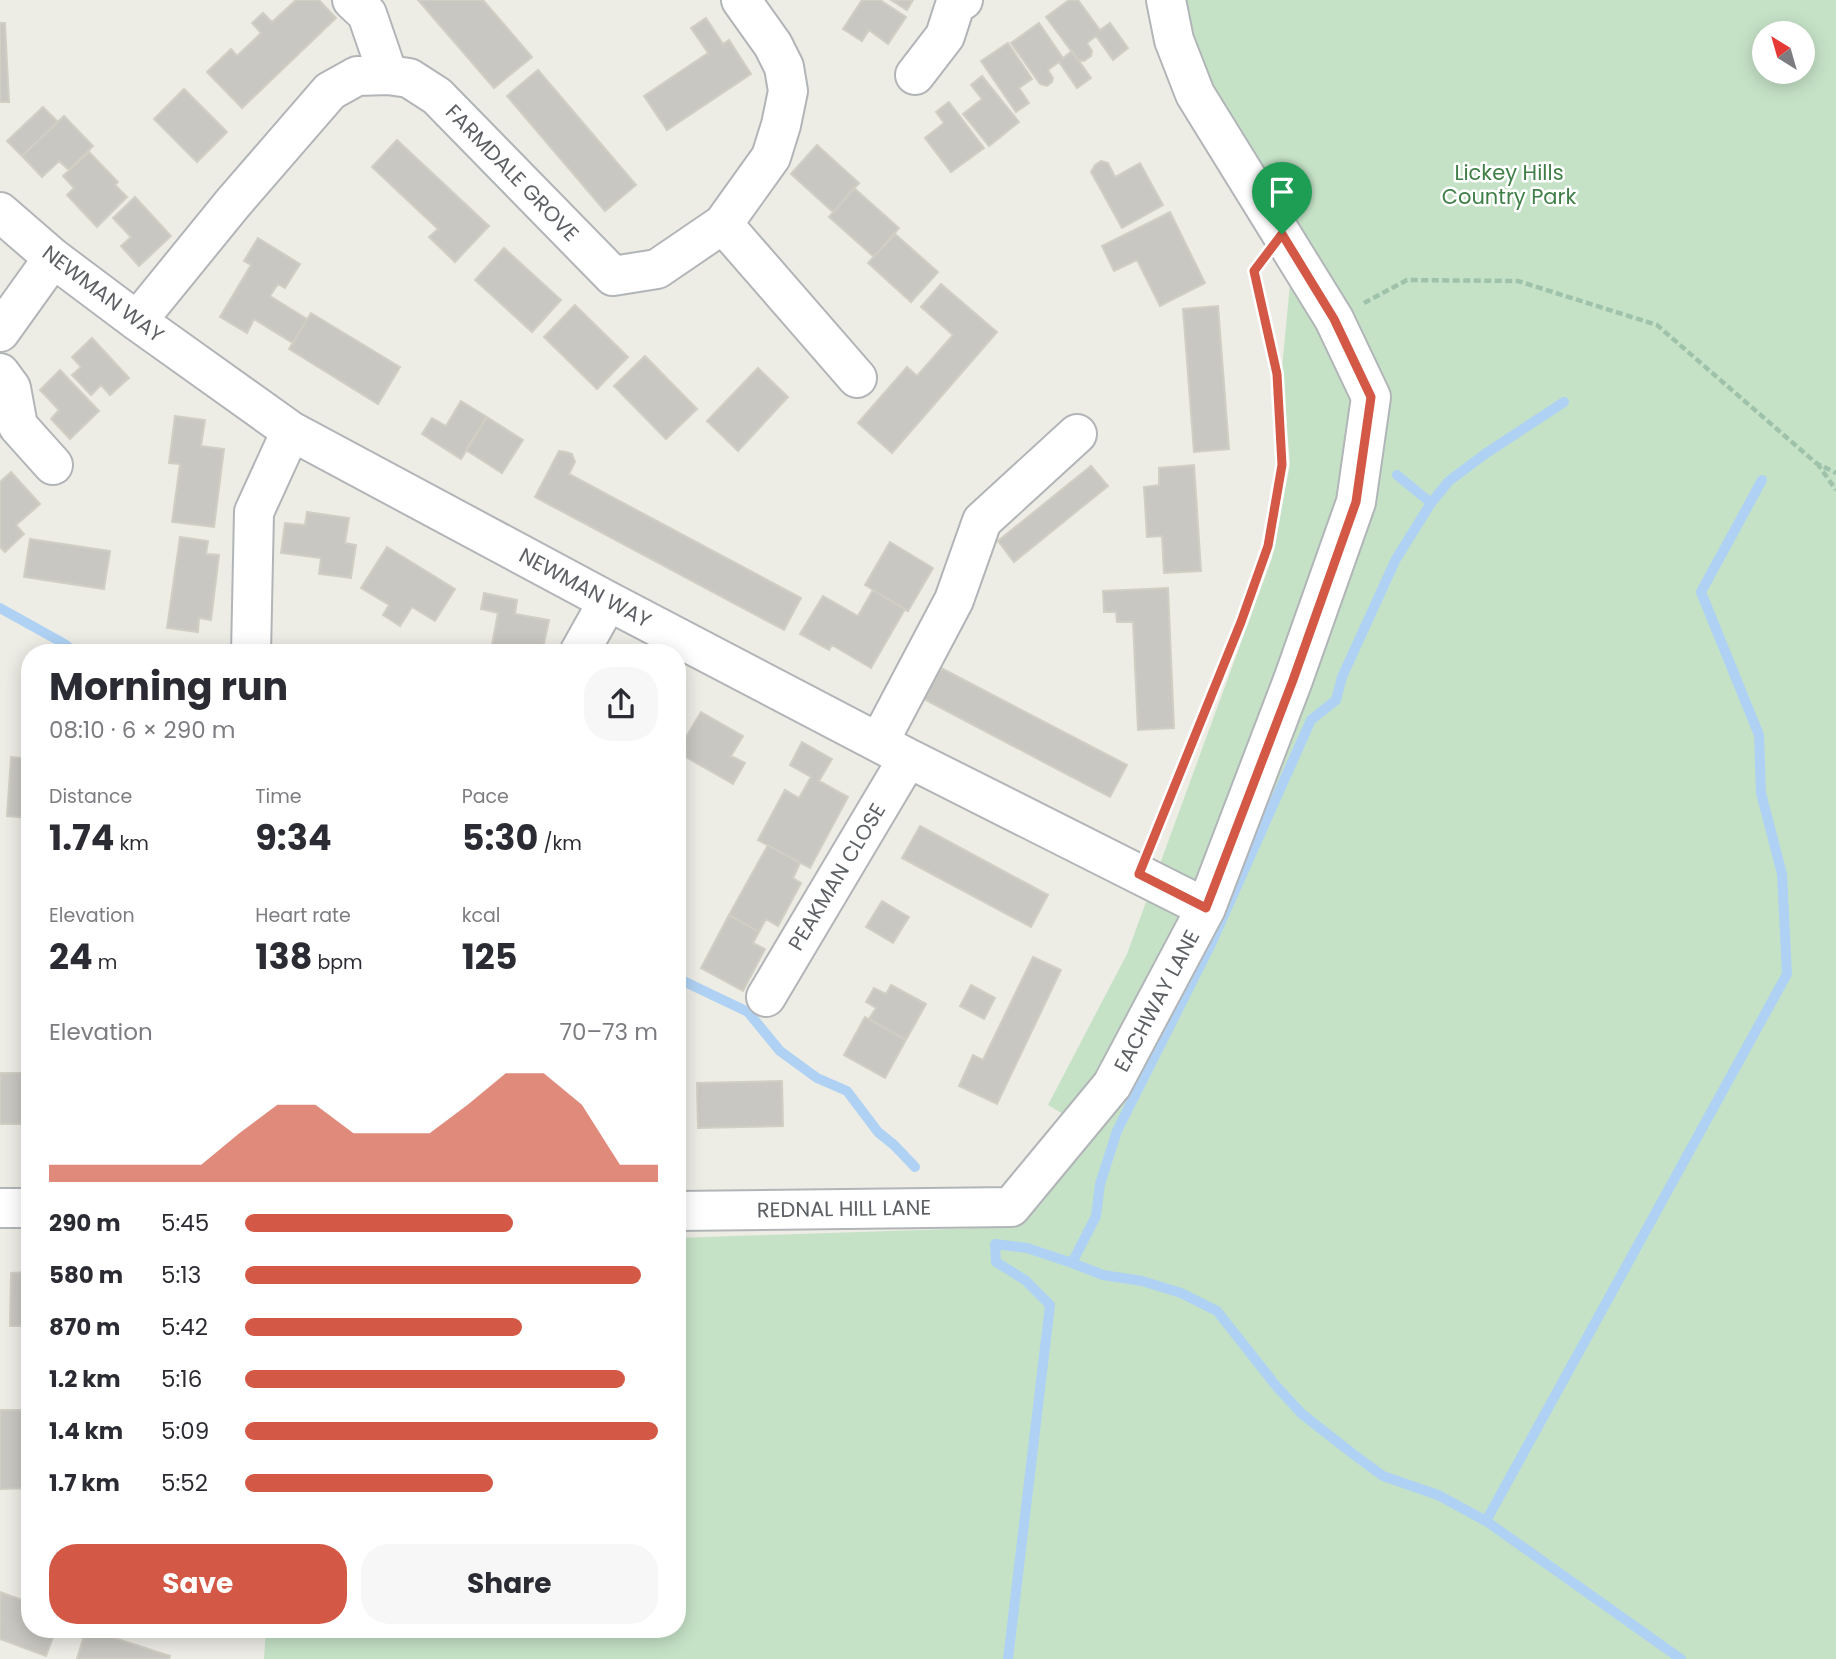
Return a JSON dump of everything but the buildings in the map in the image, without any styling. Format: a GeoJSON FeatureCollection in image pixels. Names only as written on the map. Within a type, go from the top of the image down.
{"type":"FeatureCollection","features":[{"type":"Feature","properties":{"kind":"street"},"geometry":{"type":"LineString","coordinates":[[352,0],[367,14],[388,75]]}},
{"type":"Feature","properties":{"kind":"street","name":"FARMDALE GROVE"},"geometry":{"type":"LineString","coordinates":[[137,321],[233,203],[330,91],[358,76],[388,75],[408,78],[437,96],[613,276],[657,269],[723,224],[771,157],[781,125],[788,91],[785,67],[741,0]]}},
{"type":"Feature","properties":{"kind":"street","name":"EACHWAY LANE"},"geometry":{"type":"LineString","coordinates":[[1011,1207],[1112,1085],[1206,908],[1293,680],[1356,502],[1371,397],[1334,319],[1195,94],[1174,40],[1166,0]]}},
{"type":"Feature","properties":{"kind":"street"},"geometry":{"type":"LineString","coordinates":[[915,75],[945,36],[959,3]]}},
{"type":"Feature","properties":{"kind":"street","name":"NEWMAN WAY"},"geometry":{"type":"LineString","coordinates":[[0,212],[53,258],[291,431],[893,750],[1206,908]]}},
{"type":"Feature","properties":{"kind":"street"},"geometry":{"type":"LineString","coordinates":[[723,224],[857,378]]}},
{"type":"Feature","properties":{"kind":"street"},"geometry":{"type":"LineString","coordinates":[[0,332],[53,258]]}},
{"type":"Feature","properties":{"kind":"street"},"geometry":{"type":"LineString","coordinates":[[5,381],[18,426],[53,465]]}},
{"type":"Feature","properties":{"kind":"street"},"geometry":{"type":"LineString","coordinates":[[251,644],[254,512],[291,431]]}},
{"type":"Feature","properties":{"kind":"street","name":"PEAKMAN CLOSE"},"geometry":{"type":"LineString","coordinates":[[766,997],[893,750],[954,600],[982,521],[1077,434]]}},
{"type":"Feature","properties":{"kind":"street"},"geometry":{"type":"LineString","coordinates":[[584,644],[608,601]]}},
{"type":"Feature","properties":{"kind":"street","name":"REDNAL HILL LANE"},"geometry":{"type":"LineString","coordinates":[[686,1211],[1011,1207]]}},
{"type":"Feature","properties":{"kind":"street"},"geometry":{"type":"LineString","coordinates":[[0,1208],[21,1208]]}},
{"type":"Feature","properties":{"kind":"path"},"geometry":{"type":"LineString","coordinates":[[1139,874],[1236,635],[1268,546],[1282,465],[1277,374],[1254,271],[1282,234]]}},
{"type":"Feature","properties":{"kind":"path"},"geometry":{"type":"LineString","coordinates":[[1334,319],[1407,280],[1518,281],[1657,325],[1816,463],[1836,490]]}},
{"type":"Feature","properties":{"kind":"path"},"geometry":{"type":"LineString","coordinates":[[1816,463],[1836,472]]}},
{"type":"Feature","properties":{"kind":"green space","name":"Lickey Hills Country Park"},"geometry":{"type":"Polygon","coordinates":[[[1185,0],[1836,0],[1836,1659],[264,1659],[265,1638],[686,1638],[686,1238],[1009,1227],[1095,1133],[1048,1105],[1127,954],[1272,558],[1290,464],[1282,368],[1294,242],[1211,98],[1185,0]]]}},
{"type":"Feature","properties":{"kind":"waterway"},"geometry":{"type":"LineString","coordinates":[[1072,1263],[1096,1216],[1100,1184],[1117,1131],[1211,944],[1311,720],[1336,700],[1342,677],[1396,559],[1431,503],[1449,481],[1564,402]]}},
{"type":"Feature","properties":{"kind":"waterway"},"geometry":{"type":"LineString","coordinates":[[1397,475],[1431,503]]}},
{"type":"Feature","properties":{"kind":"waterway"},"geometry":{"type":"LineString","coordinates":[[1486,1521],[1787,974],[1782,874],[1761,793],[1759,735],[1701,592],[1762,480]]}},
{"type":"Feature","properties":{"kind":"waterway"},"geometry":{"type":"LineString","coordinates":[[0,608],[64,644]]}},
{"type":"Feature","properties":{"kind":"waterway"},"geometry":{"type":"LineString","coordinates":[[686,982],[748,1012],[780,1051],[817,1078],[847,1091],[878,1132],[915,1167]]}},
{"type":"Feature","properties":{"kind":"waterway"},"geometry":{"type":"LineString","coordinates":[[1008,1659],[1050,1305],[1025,1280],[996,1262],[995,1244],[1027,1248],[1103,1275],[1142,1281],[1181,1293],[1217,1311],[1302,1414],[1353,1454],[1383,1476],[1438,1495],[1486,1521],[1681,1659]]}},
{"type":"Feature","properties":{"kind":"route"},"geometry":{"type":"LineString","coordinates":[[1282,234],[1334,319],[1371,397],[1356,502],[1293,680],[1206,908],[1139,874],[1241,622],[1268,546],[1282,465],[1277,374],[1254,271],[1282,234]]}}]}
